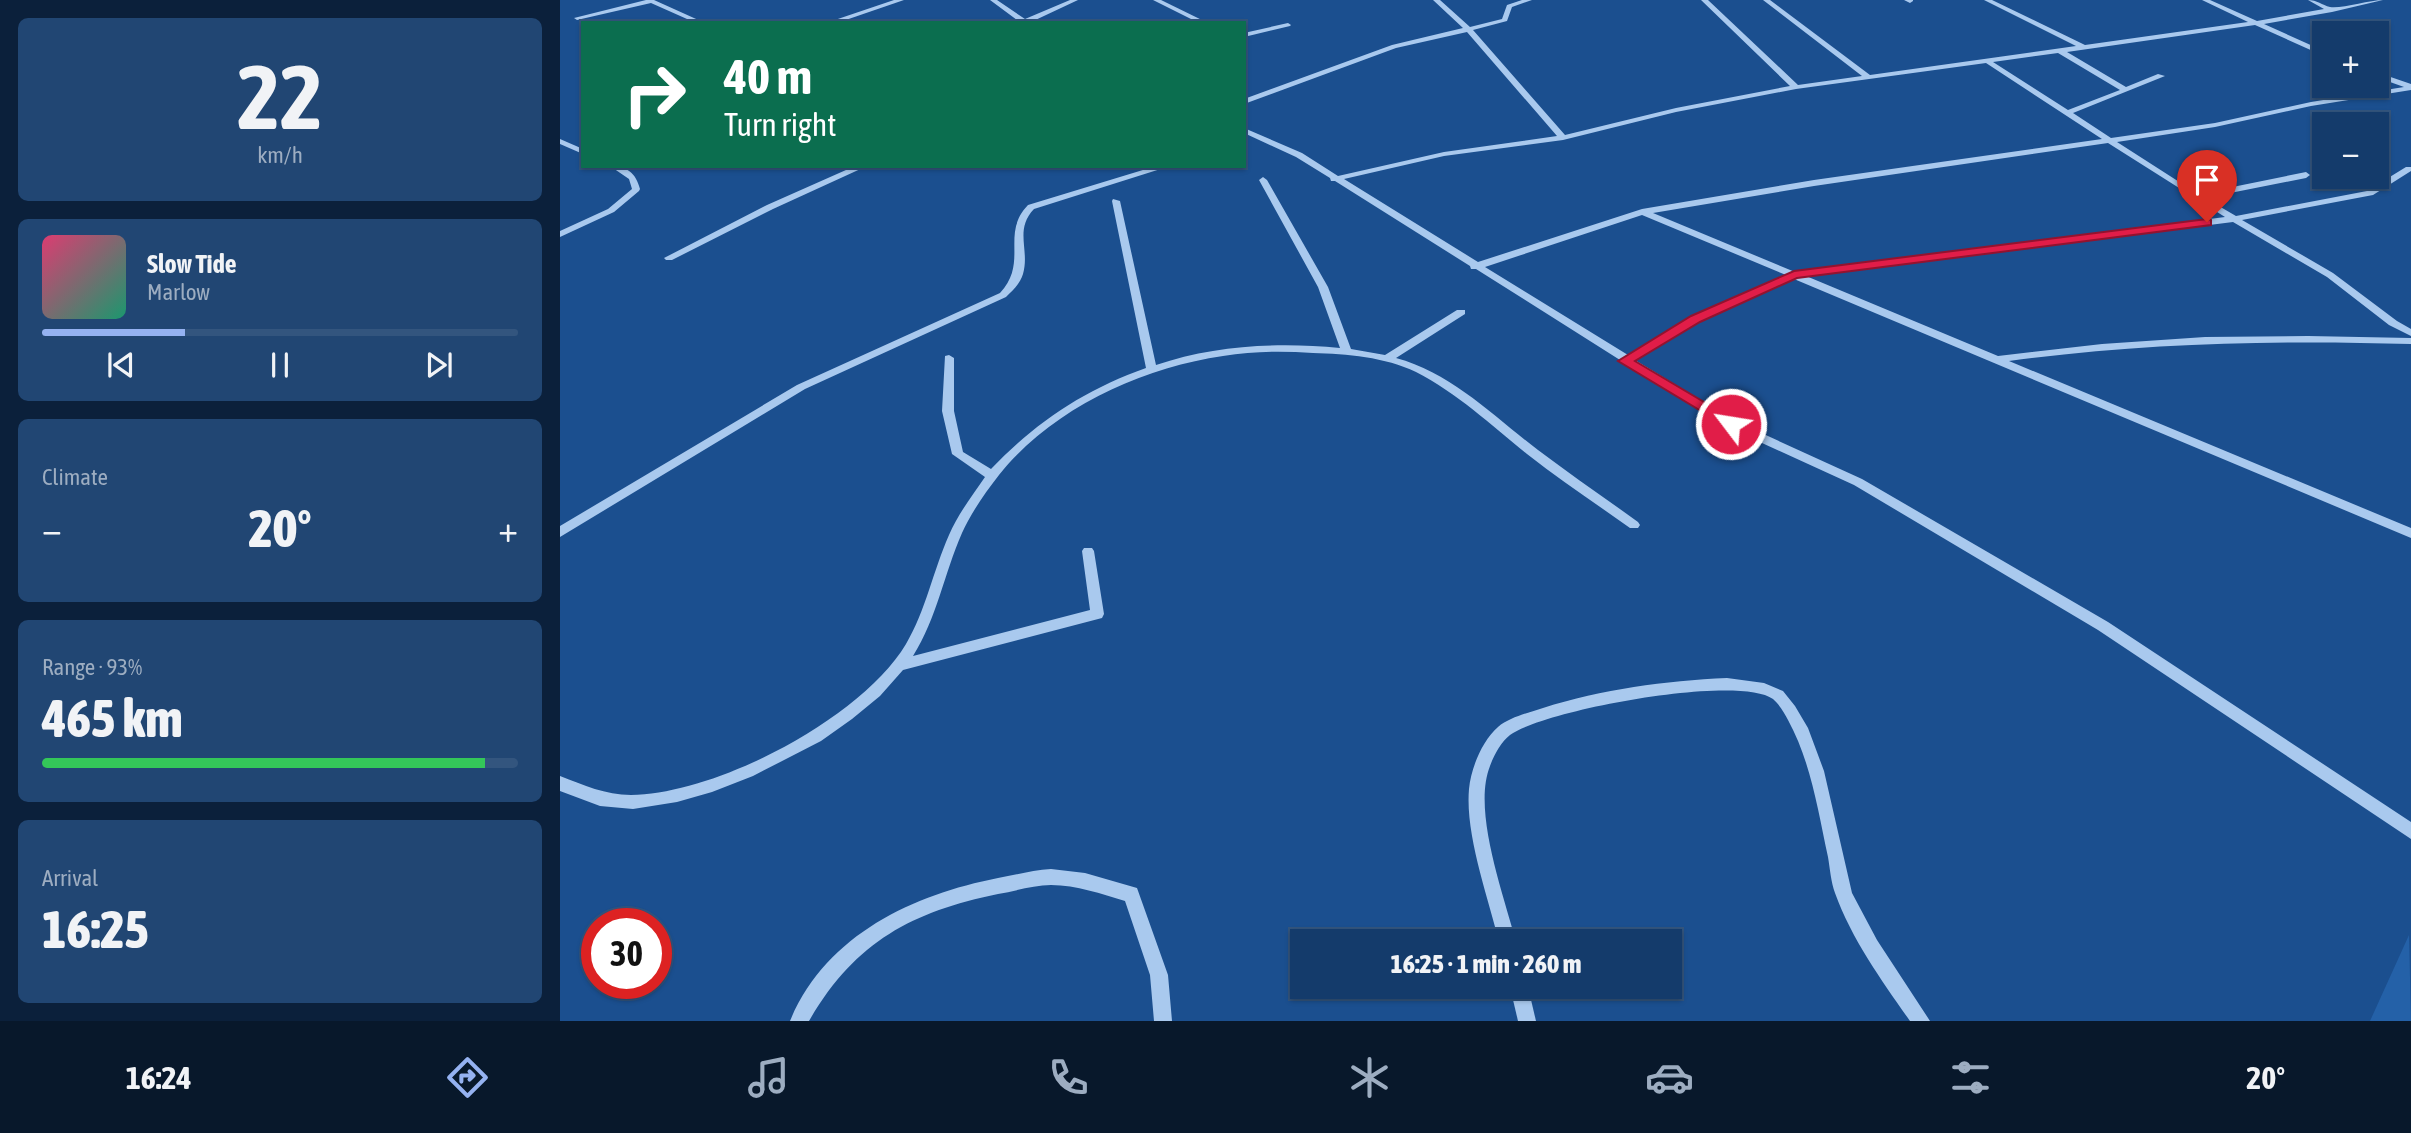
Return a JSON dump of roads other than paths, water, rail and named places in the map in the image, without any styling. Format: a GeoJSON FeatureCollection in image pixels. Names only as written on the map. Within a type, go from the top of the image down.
{"type":"FeatureCollection","features":[{"type":"Feature","properties":{"kind":"street"},"geometry":{"type":"LineString","coordinates":[[577,18],[650,0],[697,21]]}},
{"type":"Feature","properties":{"kind":"street"},"geometry":{"type":"LineString","coordinates":[[835,21],[901,0]]}},
{"type":"Feature","properties":{"kind":"street"},"geometry":{"type":"LineString","coordinates":[[993,0],[1024,21]]}},
{"type":"Feature","properties":{"kind":"street"},"geometry":{"type":"LineString","coordinates":[[1027,21],[1075,0]]}},
{"type":"Feature","properties":{"kind":"street"},"geometry":{"type":"LineString","coordinates":[[1156,0],[1201,21]]}},
{"type":"Feature","properties":{"kind":"street"},"geometry":{"type":"LineString","coordinates":[[1436,0],[1469,30],[1563,138]]}},
{"type":"Feature","properties":{"kind":"street"},"geometry":{"type":"LineString","coordinates":[[1246,101],[1363,55],[1420,38],[1469,30],[1505,20],[1509,6],[1529,0]]}},
{"type":"Feature","properties":{"kind":"street"},"geometry":{"type":"LineString","coordinates":[[1704,0],[1796,87]]}},
{"type":"Feature","properties":{"kind":"street"},"geometry":{"type":"LineString","coordinates":[[1766,0],[1867,76]]}},
{"type":"Feature","properties":{"kind":"street"},"geometry":{"type":"LineString","coordinates":[[1987,0],[2084,47]]}},
{"type":"Feature","properties":{"kind":"street"},"geometry":{"type":"LineString","coordinates":[[2205,0],[2312,49]]}},
{"type":"Feature","properties":{"kind":"street"},"geometry":{"type":"LineString","coordinates":[[2311,0],[2332,10]]}},
{"type":"Feature","properties":{"kind":"street"},"geometry":{"type":"LineString","coordinates":[[1334,179],[1444,154],[1563,138],[1666,112],[1796,87],[2256,23],[2380,0]]}},
{"type":"Feature","properties":{"kind":"street"},"geometry":{"type":"LineString","coordinates":[[1246,35],[1288,25]]}},
{"type":"Feature","properties":{"kind":"street"},"geometry":{"type":"LineString","coordinates":[[2059,50],[2126,90]]}},
{"type":"Feature","properties":{"kind":"street"},"geometry":{"type":"LineString","coordinates":[[1989,62],[2197,197],[2330,275],[2393,323],[2411,333]]}},
{"type":"Feature","properties":{"kind":"street"},"geometry":{"type":"LineString","coordinates":[[2067,113],[2161,76]]}},
{"type":"Feature","properties":{"kind":"street"},"geometry":{"type":"LineString","coordinates":[[2389,79],[2411,87]]}},
{"type":"Feature","properties":{"kind":"street"},"geometry":{"type":"LineString","coordinates":[[1474,267],[1642,212],[2215,125],[2311,104],[2411,87]]}},
{"type":"Feature","properties":{"kind":"street"},"geometry":{"type":"LineString","coordinates":[[1246,131],[1264,136],[1731,424],[1858,482],[2103,625],[2411,831]]}},
{"type":"Feature","properties":{"kind":"street"},"geometry":{"type":"LineString","coordinates":[[1246,142],[1264,136]]}},
{"type":"Feature","properties":{"kind":"street"},"geometry":{"type":"LineString","coordinates":[[560,141],[581,151]]}},
{"type":"Feature","properties":{"kind":"street"},"geometry":{"type":"LineString","coordinates":[[560,234],[611,211],[636,189],[633,178],[617,168]]}},
{"type":"Feature","properties":{"kind":"street"},"geometry":{"type":"LineString","coordinates":[[669,258],[770,207],[858,168]]}},
{"type":"Feature","properties":{"kind":"street"},"geometry":{"type":"LineString","coordinates":[[560,533],[801,387],[1003,295],[1017,282],[1021,268],[1018,223],[1022,214],[1031,207],[1159,168]]}},
{"type":"Feature","properties":{"kind":"street"},"geometry":{"type":"LineString","coordinates":[[1625,361],[1696,319],[1794,275],[2234,219],[2370,193],[2409,169]]}},
{"type":"Feature","properties":{"kind":"street"},"geometry":{"type":"LineString","coordinates":[[2197,197],[2306,175]]}},
{"type":"Feature","properties":{"kind":"street"},"geometry":{"type":"LineString","coordinates":[[1263,180],[1323,287],[1347,352]]}},
{"type":"Feature","properties":{"kind":"street"},"geometry":{"type":"LineString","coordinates":[[1116,201],[1151,368]]}},
{"type":"Feature","properties":{"kind":"street"},"geometry":{"type":"LineString","coordinates":[[1642,212],[2000,359],[2411,533]]}},
{"type":"Feature","properties":{"kind":"street"},"geometry":{"type":"LineString","coordinates":[[1386,359],[1461,312]]}},
{"type":"Feature","properties":{"kind":"street"},"geometry":{"type":"LineString","coordinates":[[2000,359],[2157,341],[2411,341]]}},
{"type":"Feature","properties":{"kind":"street"},"geometry":{"type":"LineString","coordinates":[[560,783],[605,799],[642,802],[710,785],[771,760],[828,728],[869,696],[898,666],[918,637],[964,515],[992,477],[1027,440],[1066,411],[1151,368],[1198,355],[1237,349],[1279,347],[1347,352],[1386,359],[1417,369],[1446,386],[1634,525]]}},
{"type":"Feature","properties":{"kind":"street"},"geometry":{"type":"LineString","coordinates":[[949,358],[948,411],[958,454],[992,477]]}},
{"type":"Feature","properties":{"kind":"street"},"geometry":{"type":"LineString","coordinates":[[898,666],[1097,614],[1088,551]]}},
{"type":"Feature","properties":{"kind":"street"},"geometry":{"type":"LineString","coordinates":[[1505,929],[1477,804],[1479,776],[1491,749],[1504,731],[1534,716],[1614,698],[1706,683],[1761,685],[1776,692],[1788,707],[1806,741],[1845,898],[1895,985],[1921,1021]]}},
{"type":"Feature","properties":{"kind":"street"},"geometry":{"type":"LineString","coordinates":[[799,1021],[813,993],[853,946],[893,918],[975,890],[1056,876],[1131,894],[1159,975],[1163,1021]]}},
{"type":"Feature","properties":{"kind":"street"},"geometry":{"type":"LineString","coordinates":[[1522,999],[1527,1021]]}}]}
